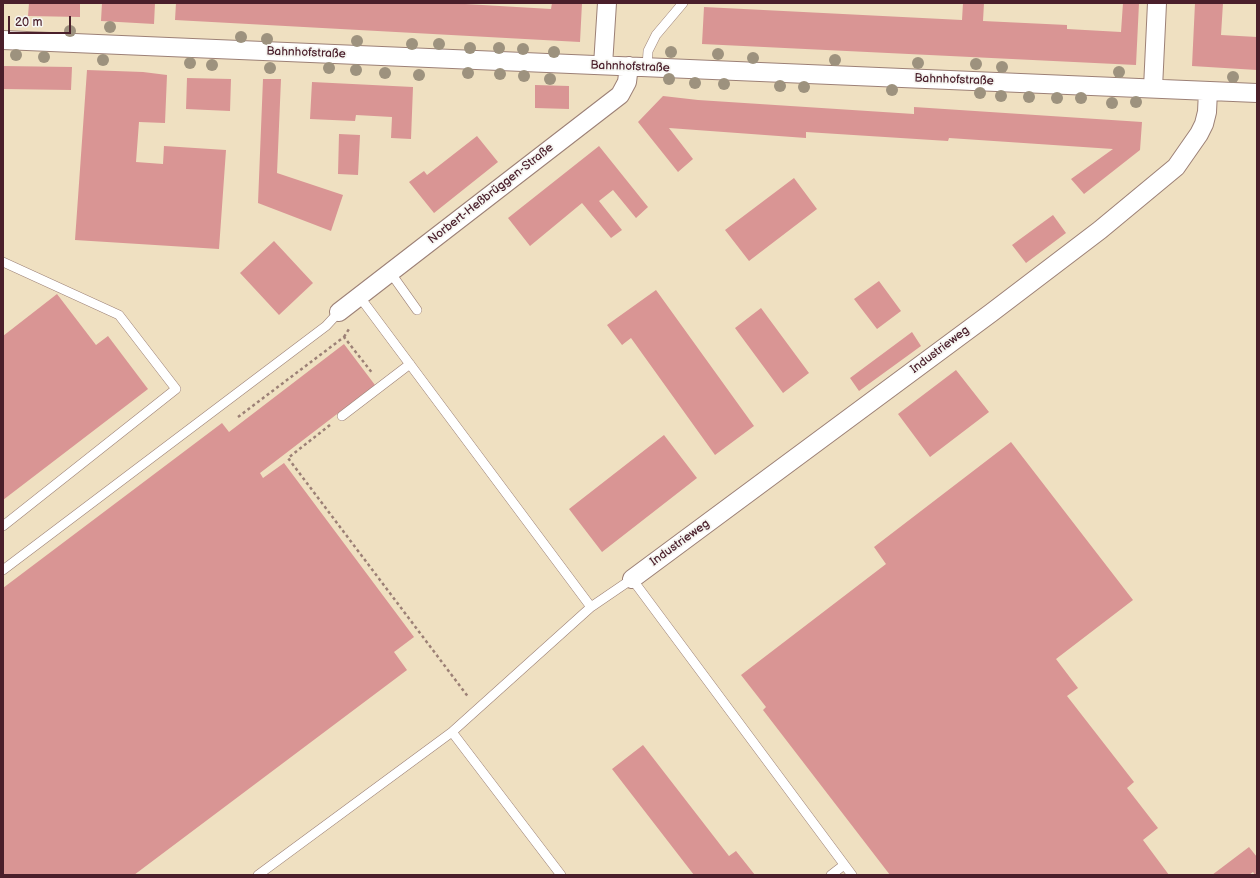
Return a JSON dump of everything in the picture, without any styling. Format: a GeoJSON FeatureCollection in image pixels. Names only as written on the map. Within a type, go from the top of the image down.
{"type":"FeatureCollection","features":[{"type":"Feature","properties":{"kind":"street"},"geometry":{"type":"LineString","coordinates":[[603,65],[607,3]]}},
{"type":"Feature","properties":{"kind":"street"},"geometry":{"type":"LineString","coordinates":[[1153,88],[1157,3]]}},
{"type":"Feature","properties":{"kind":"street","name":"Bahnhofstraße"},"geometry":{"type":"LineString","coordinates":[[3,40],[1257,93]]}},
{"type":"Feature","properties":{"kind":"street","name":"Norbert-Heßbrüggen-Straße"},"geometry":{"type":"LineString","coordinates":[[339,312],[620,95],[638,67]]}},
{"type":"Feature","properties":{"kind":"street","name":"Industrieweg"},"geometry":{"type":"LineString","coordinates":[[632,579],[991,313],[1100,230],[1176,167],[1199,134],[1204,124],[1207,112],[1208,90]]}},
{"type":"Feature","properties":{"kind":"lane"},"geometry":{"type":"LineString","coordinates":[[638,67],[656,35],[683,3]]}},
{"type":"Feature","properties":{"kind":"lane"},"geometry":{"type":"LineString","coordinates":[[3,262],[120,315],[176,390],[3,526]]}},
{"type":"Feature","properties":{"kind":"lane"},"geometry":{"type":"LineString","coordinates":[[390,272],[417,310]]}},
{"type":"Feature","properties":{"kind":"lane"},"geometry":{"type":"LineString","coordinates":[[359,296],[591,608]]}},
{"type":"Feature","properties":{"kind":"lane"},"geometry":{"type":"LineString","coordinates":[[3,570],[326,326],[339,312]]}},
{"type":"Feature","properties":{"kind":"lane"},"geometry":{"type":"LineString","coordinates":[[342,416],[410,364]]}},
{"type":"Feature","properties":{"kind":"lane"},"geometry":{"type":"LineString","coordinates":[[258,875],[452,732],[591,608],[632,579],[852,875]]}},
{"type":"Feature","properties":{"kind":"lane"},"geometry":{"type":"LineString","coordinates":[[452,732],[561,875]]}},
{"type":"Feature","properties":{"kind":"lane"},"geometry":{"type":"LineString","coordinates":[[831,875],[844,865]]}},
{"type":"Feature","properties":{"kind":"path"},"geometry":{"type":"LineString","coordinates":[[238,417],[344,337],[382,386]]}},
{"type":"Feature","properties":{"kind":"path"},"geometry":{"type":"LineString","coordinates":[[342,416],[288,458],[478,709]]}},
{"type":"Feature","properties":{"kind":"building"},"geometry":{"type":"Polygon","coordinates":[[[29,3],[80,3],[80,17],[28,16],[29,3]]]}},
{"type":"Feature","properties":{"kind":"building"},"geometry":{"type":"Polygon","coordinates":[[[102,3],[155,3],[154,24],[101,21],[102,3]]]}},
{"type":"Feature","properties":{"kind":"building"},"geometry":{"type":"Polygon","coordinates":[[[176,3],[448,3],[551,9],[552,3],[582,3],[580,42],[175,20],[176,3]]]}},
{"type":"Feature","properties":{"kind":"building"},"geometry":{"type":"Polygon","coordinates":[[[963,3],[984,3],[983,21],[1067,25],[1067,29],[1121,32],[1123,3],[1139,3],[1136,65],[702,44],[704,7],[962,20],[963,3]]]}},
{"type":"Feature","properties":{"kind":"building"},"geometry":{"type":"Polygon","coordinates":[[[1195,3],[1223,3],[1221,35],[1257,37],[1257,70],[1192,66],[1195,3]]]}},
{"type":"Feature","properties":{"kind":"building"},"geometry":{"type":"Polygon","coordinates":[[[3,66],[72,67],[71,90],[3,89],[3,66]]]}},
{"type":"Feature","properties":{"kind":"building"},"geometry":{"type":"Polygon","coordinates":[[[87,70],[143,72],[167,75],[165,123],[139,122],[136,162],[163,164],[164,146],[226,150],[219,249],[75,240],[87,70]]]}},
{"type":"Feature","properties":{"kind":"building"},"geometry":{"type":"Polygon","coordinates":[[[187,78],[231,79],[230,111],[186,109],[187,78]]]}},
{"type":"Feature","properties":{"kind":"building"},"geometry":{"type":"Polygon","coordinates":[[[263,79],[281,79],[277,173],[343,195],[331,231],[258,203],[263,79]]]}},
{"type":"Feature","properties":{"kind":"building"},"geometry":{"type":"Polygon","coordinates":[[[312,82],[413,87],[411,139],[391,138],[392,117],[356,115],[355,121],[310,119],[312,82]]]}},
{"type":"Feature","properties":{"kind":"building"},"geometry":{"type":"Polygon","coordinates":[[[535,85],[569,86],[569,109],[535,108],[535,85]]]}},
{"type":"Feature","properties":{"kind":"building"},"geometry":{"type":"Polygon","coordinates":[[[663,96],[698,100],[914,114],[914,107],[1142,122],[1140,150],[1084,194],[1071,179],[1113,149],[949,138],[948,141],[806,132],[806,138],[669,128],[693,159],[678,172],[638,122],[663,96]]]}},
{"type":"Feature","properties":{"kind":"building"},"geometry":{"type":"Polygon","coordinates":[[[339,134],[360,135],[358,175],[338,174],[339,134]]]}},
{"type":"Feature","properties":{"kind":"building"},"geometry":{"type":"Polygon","coordinates":[[[477,136],[498,162],[434,213],[409,182],[424,171],[427,175],[477,136]]]}},
{"type":"Feature","properties":{"kind":"building"},"geometry":{"type":"Polygon","coordinates":[[[599,146],[648,207],[636,218],[613,190],[599,201],[622,230],[611,238],[582,203],[530,246],[508,218],[599,146]]]}},
{"type":"Feature","properties":{"kind":"building"},"geometry":{"type":"Polygon","coordinates":[[[794,178],[817,209],[749,261],[725,230],[794,178]]]}},
{"type":"Feature","properties":{"kind":"building"},"geometry":{"type":"Polygon","coordinates":[[[1053,215],[1066,233],[1026,263],[1012,245],[1053,215]]]}},
{"type":"Feature","properties":{"kind":"building"},"geometry":{"type":"Polygon","coordinates":[[[274,241],[313,283],[279,315],[240,273],[274,241]]]}},
{"type":"Feature","properties":{"kind":"building"},"geometry":{"type":"Polygon","coordinates":[[[879,281],[901,311],[877,329],[854,299],[879,281]]]}},
{"type":"Feature","properties":{"kind":"building"},"geometry":{"type":"Polygon","coordinates":[[[656,290],[754,426],[715,455],[631,338],[622,345],[607,325],[656,290]]]}},
{"type":"Feature","properties":{"kind":"building"},"geometry":{"type":"Polygon","coordinates":[[[57,294],[96,345],[108,336],[148,389],[3,500],[3,336],[57,294]]]}},
{"type":"Feature","properties":{"kind":"building"},"geometry":{"type":"Polygon","coordinates":[[[761,308],[809,373],[783,393],[735,328],[761,308]]]}},
{"type":"Feature","properties":{"kind":"building"},"geometry":{"type":"Polygon","coordinates":[[[912,332],[921,346],[859,391],[850,378],[912,332]]]}},
{"type":"Feature","properties":{"kind":"building"},"geometry":{"type":"Polygon","coordinates":[[[344,344],[375,385],[260,473],[263,478],[284,463],[414,637],[394,652],[407,670],[134,875],[3,875],[3,588],[222,423],[229,432],[344,344]]]}},
{"type":"Feature","properties":{"kind":"building"},"geometry":{"type":"Polygon","coordinates":[[[956,370],[989,412],[930,457],[898,414],[956,370]]]}},
{"type":"Feature","properties":{"kind":"building"},"geometry":{"type":"Polygon","coordinates":[[[664,435],[697,478],[602,552],[569,509],[664,435]]]}},
{"type":"Feature","properties":{"kind":"building"},"geometry":{"type":"Polygon","coordinates":[[[1011,442],[1133,600],[1056,659],[1078,688],[1067,696],[1134,782],[1127,788],[1158,828],[1143,840],[1169,875],[890,875],[763,710],[766,707],[741,675],[886,564],[874,547],[1011,442]]]}},
{"type":"Feature","properties":{"kind":"building"},"geometry":{"type":"Polygon","coordinates":[[[643,745],[729,856],[736,851],[755,875],[694,875],[612,769],[643,745]]]}},
{"type":"Feature","properties":{"kind":"building"},"geometry":{"type":"Polygon","coordinates":[[[1249,847],[1257,857],[1257,875],[1253,872],[1249,875],[1212,875],[1249,847]]]}}]}
